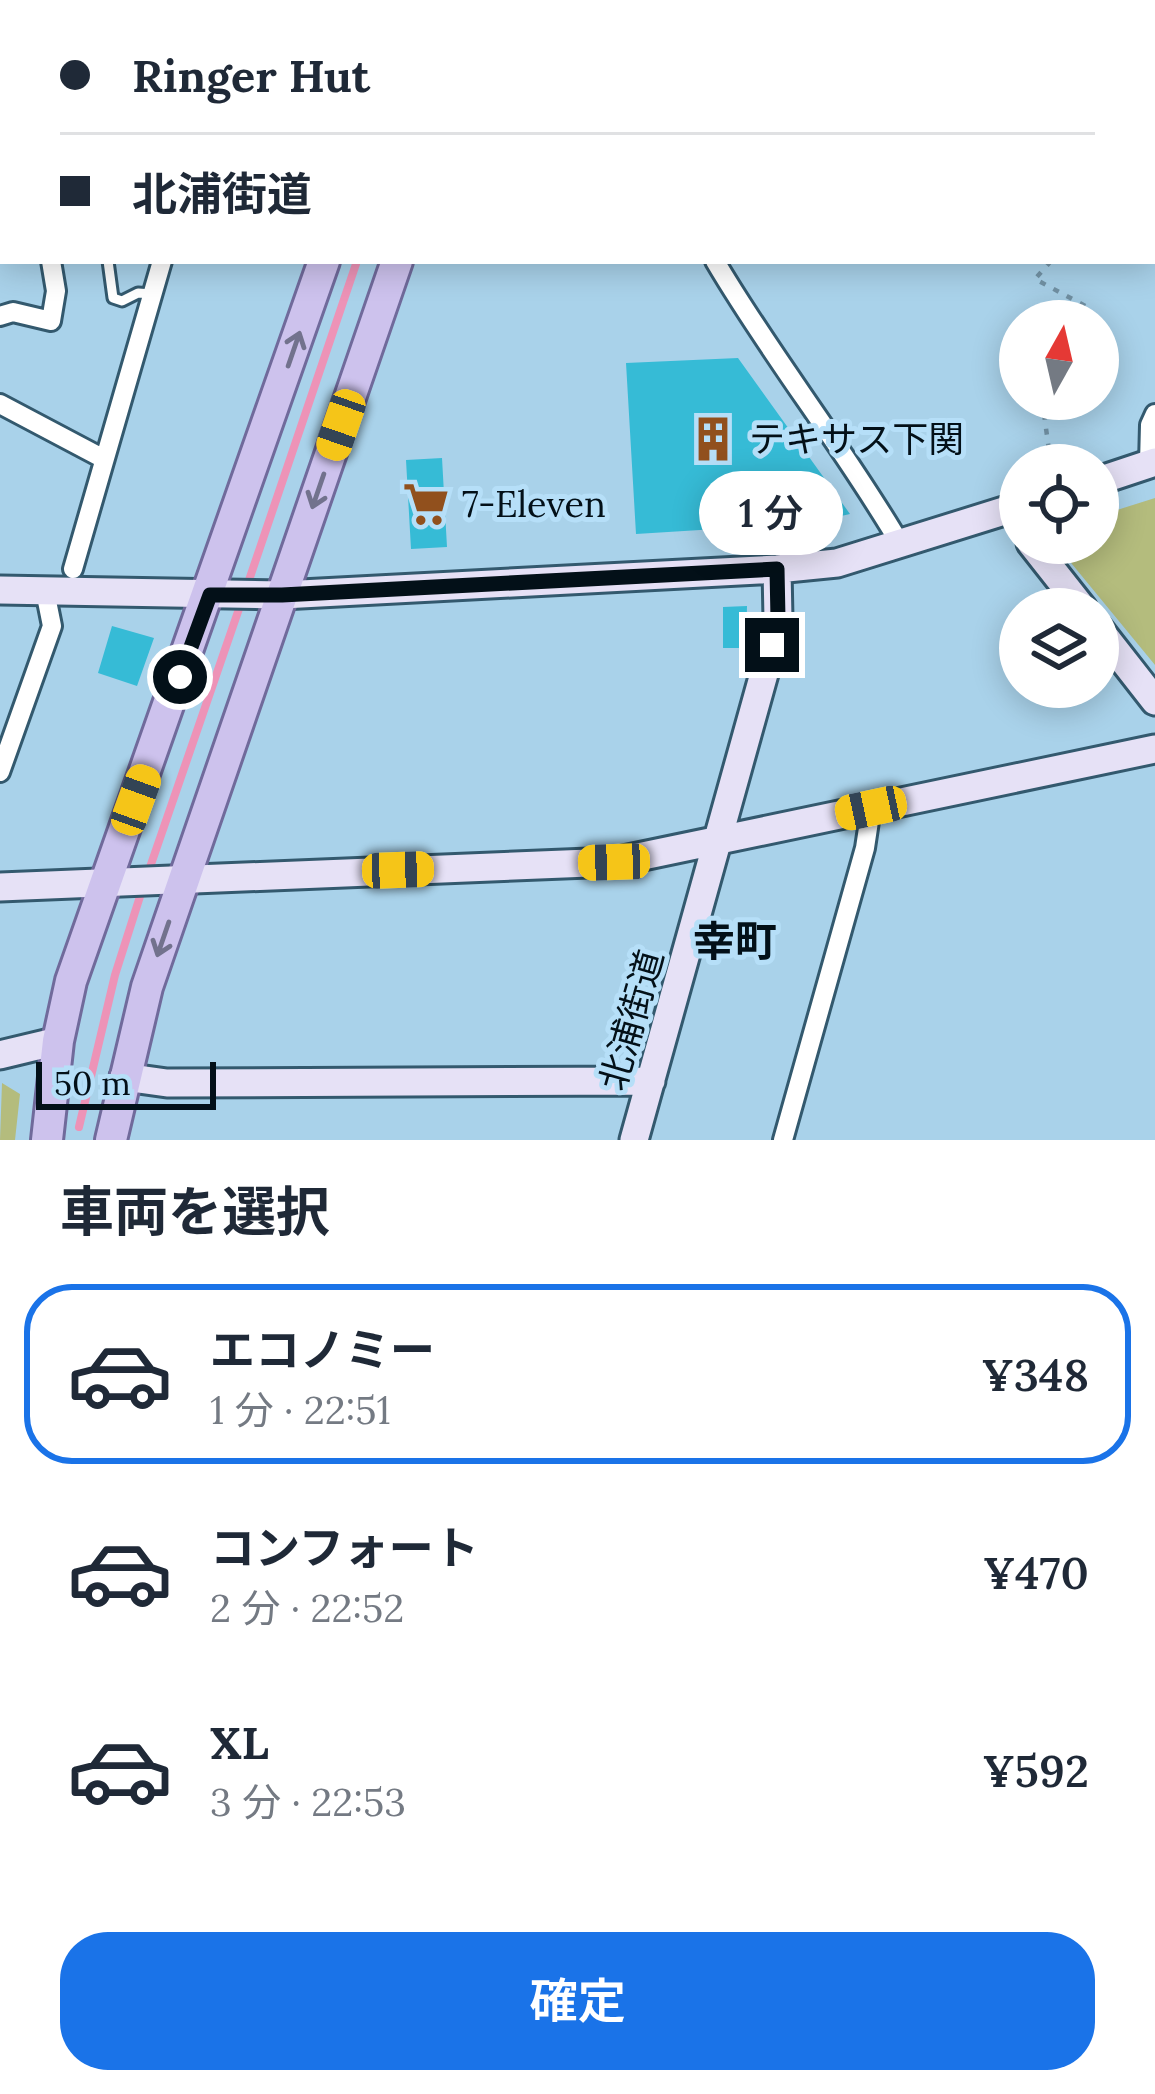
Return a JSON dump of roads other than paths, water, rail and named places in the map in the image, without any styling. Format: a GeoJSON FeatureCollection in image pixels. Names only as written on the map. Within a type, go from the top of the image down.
{"type":"FeatureCollection","features":[{"type":"Feature","properties":{"kind":"main road"},"geometry":{"type":"LineString","coordinates":[[111,1140],[323,264]]}},
{"type":"Feature","properties":{"kind":"main road"},"geometry":{"type":"LineString","coordinates":[[47,1140],[58,1041],[71,981],[396,264]]}},
{"type":"Feature","properties":{"kind":"street"},"geometry":{"type":"LineString","coordinates":[[2,313],[51,321],[56,290],[52,264]]}},
{"type":"Feature","properties":{"kind":"street"},"geometry":{"type":"LineString","coordinates":[[73,569],[161,264]]}},
{"type":"Feature","properties":{"kind":"street"},"geometry":{"type":"LineString","coordinates":[[717,264],[756,331],[898,542]]}},
{"type":"Feature","properties":{"kind":"street"},"geometry":{"type":"LineString","coordinates":[[0,404],[104,459]]}},
{"type":"Feature","properties":{"kind":"street"},"geometry":{"type":"LineString","coordinates":[[1119,474],[1152,463],[1150,425],[1155,414]]}},
{"type":"Feature","properties":{"kind":"street"},"geometry":{"type":"LineString","coordinates":[[0,590],[244,595],[777,569],[837,563],[898,542],[999,519]]}},
{"type":"Feature","properties":{"kind":"street"},"geometry":{"type":"LineString","coordinates":[[1048,564],[1066,588]]}},
{"type":"Feature","properties":{"kind":"street","name":"北浦街道"},"geometry":{"type":"LineString","coordinates":[[634,1140],[772,645],[778,619],[777,569]]}},
{"type":"Feature","properties":{"kind":"street"},"geometry":{"type":"LineString","coordinates":[[0,772],[52,626],[45,591]]}},
{"type":"Feature","properties":{"kind":"street"},"geometry":{"type":"LineString","coordinates":[[1119,655],[1155,701]]}},
{"type":"Feature","properties":{"kind":"street"},"geometry":{"type":"LineString","coordinates":[[0,886],[614,862],[1155,749]]}},
{"type":"Feature","properties":{"kind":"street"},"geometry":{"type":"LineString","coordinates":[[783,1140],[865,848],[871,808]]}},
{"type":"Feature","properties":{"kind":"street"},"geometry":{"type":"LineString","coordinates":[[0,1055],[58,1041]]}},
{"type":"Feature","properties":{"kind":"street"},"geometry":{"type":"LineString","coordinates":[[124,1077],[167,1083],[651,1081]]}},
{"type":"Feature","properties":{"kind":"lane"},"geometry":{"type":"LineString","coordinates":[[108,264],[113,298],[122,301],[138,293],[153,294]]}},
{"type":"Feature","properties":{"kind":"waterway"},"geometry":{"type":"LineString","coordinates":[[246,589],[356,264]]}},
{"type":"Feature","properties":{"kind":"waterway"},"geometry":{"type":"LineString","coordinates":[[148,873],[241,603]]}},
{"type":"Feature","properties":{"kind":"waterway"},"geometry":{"type":"LineString","coordinates":[[79,1127],[115,975],[143,887]]}},
{"type":"Feature","properties":{"kind":"place","name":"テキサス下関"},"geometry":{"type":"Point","coordinates":[713,439]}},
{"type":"Feature","properties":{"kind":"place","name":"7-Eleven"},"geometry":{"type":"Point","coordinates":[426,504]}},
{"type":"Feature","properties":{"kind":"district","name":"幸町"},"geometry":{"type":"Point","coordinates":[735,941]}}]}
